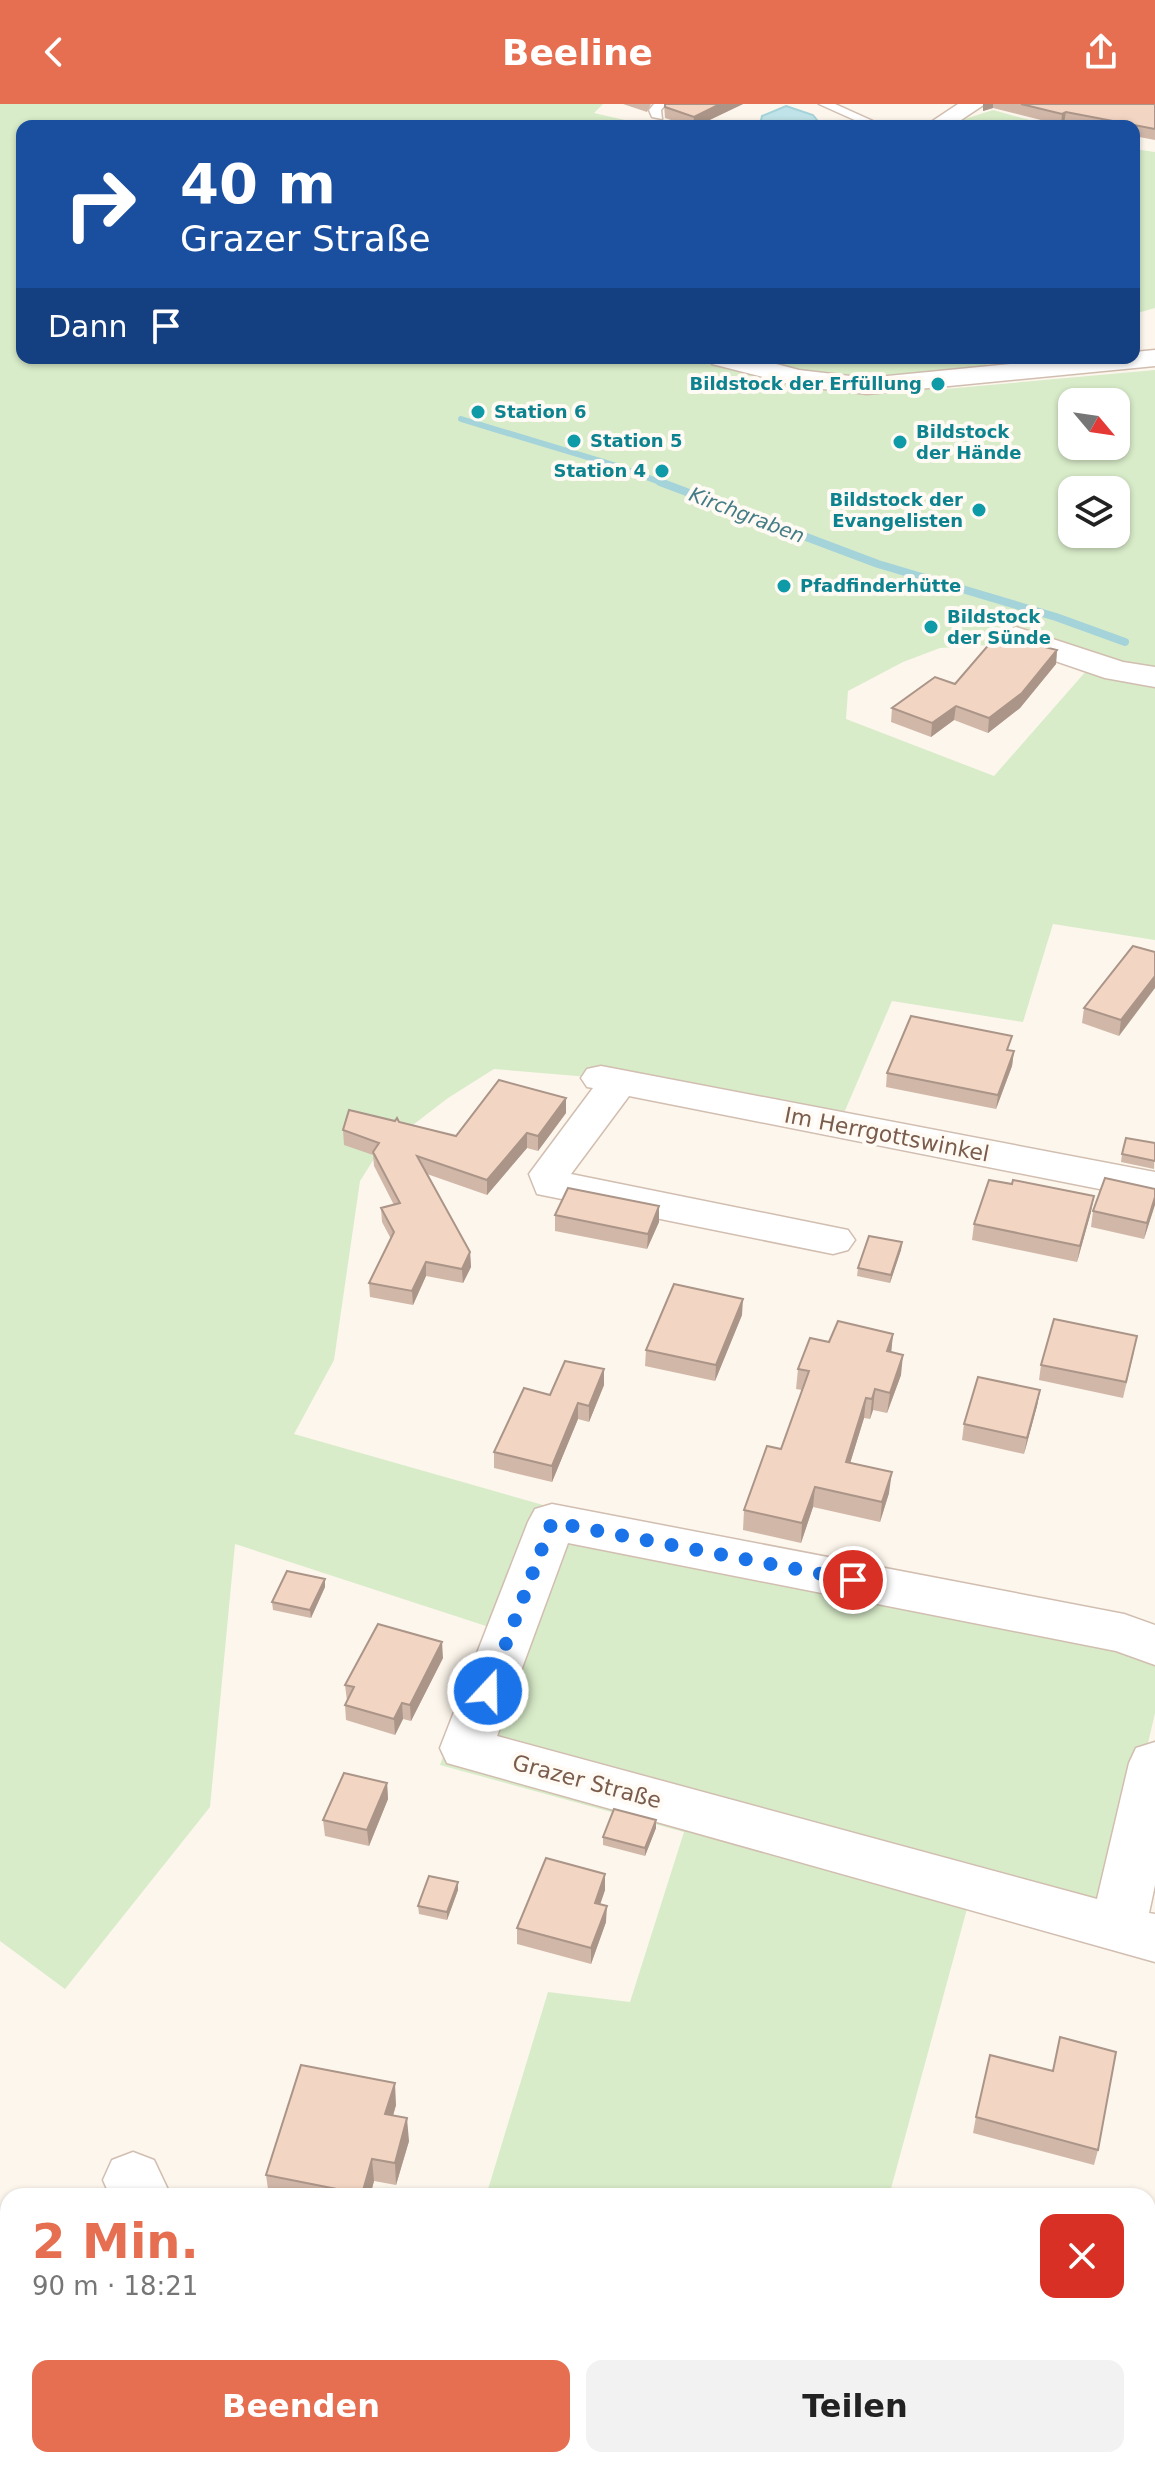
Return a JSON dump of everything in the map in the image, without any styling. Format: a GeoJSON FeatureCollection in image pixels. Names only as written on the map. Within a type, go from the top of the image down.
{"type":"FeatureCollection","features":[{"type":"Feature","properties":{"kind":"street"},"geometry":{"type":"LineString","coordinates":[[946,120],[974,104]]}},
{"type":"Feature","properties":{"kind":"street"},"geometry":{"type":"LineString","coordinates":[[745,364],[798,378],[867,386],[1093,364]]}},
{"type":"Feature","properties":{"kind":"street"},"geometry":{"type":"LineString","coordinates":[[1016,637],[1117,671],[1155,677]]}},
{"type":"Feature","properties":{"kind":"street","name":"Im Herrgottswinkel"},"geometry":{"type":"LineString","coordinates":[[833,1240],[552,1184],[550,1174],[610,1080],[1155,1186]]}},
{"type":"Feature","properties":{"kind":"street","name":"Grazer Straße"},"geometry":{"type":"LineString","coordinates":[[1155,1646],[1124,1633],[552,1522],[466,1748],[1136,1933],[1155,1763]]}},
{"type":"Feature","properties":{"kind":"lane"},"geometry":{"type":"LineString","coordinates":[[825,104],[864,120]]}},
{"type":"Feature","properties":{"kind":"green space"},"geometry":{"type":"Polygon","coordinates":[[[0,104],[603,104],[594,113],[625,120],[16,120],[16,364],[987,364],[989,367],[933,375],[945,389],[1155,370],[1155,940],[1053,924],[1023,1022],[892,1001],[841,1120],[601,1078],[494,1069],[448,1098],[379,1151],[360,1181],[334,1360],[294,1434],[550,1507],[1155,1659],[1155,1713],[1108,1916],[974,1883],[891,2188],[488,2188],[548,1992],[630,2002],[684,1832],[440,1765],[492,1628],[235,1544],[210,1807],[65,1989],[0,1941],[0,104]],[[1020,643],[940,648],[903,662],[848,691],[846,719],[994,776],[1087,670],[1020,643]]]}},
{"type":"Feature","properties":{"kind":"green space"},"geometry":{"type":"Polygon","coordinates":[[[993,110],[1029,120],[962,120],[993,110]]]}},
{"type":"Feature","properties":{"kind":"green space"},"geometry":{"type":"Polygon","coordinates":[[[1140,150],[1155,152],[1155,308],[1140,312],[1140,150]]]}},
{"type":"Feature","properties":{"kind":"water"},"geometry":{"type":"Polygon","coordinates":[[[786,106],[813,115],[817,120],[761,120],[762,116],[786,106]]]}},
{"type":"Feature","properties":{"kind":"building"},"geometry":{"type":"Polygon","coordinates":[[[665,104],[720,104],[694,117],[665,107],[665,104]]]}},
{"type":"Feature","properties":{"kind":"building"},"geometry":{"type":"Polygon","coordinates":[[[1021,104],[1155,104],[1155,129],[1140,126],[1140,120],[1108,120],[1066,112],[1062,114],[1021,104]]]}},
{"type":"Feature","properties":{"kind":"building"},"geometry":{"type":"Polygon","coordinates":[[[997,635],[1057,650],[1022,693],[989,718],[956,706],[932,723],[892,708],[935,677],[955,684],[997,635]]]}},
{"type":"Feature","properties":{"kind":"building"},"geometry":{"type":"Polygon","coordinates":[[[1133,946],[1155,952],[1155,976],[1121,1020],[1084,1008],[1133,946]]]}},
{"type":"Feature","properties":{"kind":"building"},"geometry":{"type":"Polygon","coordinates":[[[911,1016],[1012,1036],[1007,1050],[1014,1051],[998,1095],[887,1073],[911,1016]]]}},
{"type":"Feature","properties":{"kind":"building"},"geometry":{"type":"Polygon","coordinates":[[[499,1080],[566,1098],[538,1136],[527,1133],[487,1180],[417,1156],[470,1252],[462,1269],[426,1262],[412,1291],[369,1283],[394,1232],[381,1208],[400,1203],[373,1152],[379,1143],[343,1130],[349,1110],[395,1121],[397,1118],[399,1122],[456,1136],[499,1080]]]}},
{"type":"Feature","properties":{"kind":"building"},"geometry":{"type":"Polygon","coordinates":[[[1126,1138],[1155,1143],[1155,1161],[1122,1154],[1126,1138]]]}},
{"type":"Feature","properties":{"kind":"building"},"geometry":{"type":"Polygon","coordinates":[[[1105,1178],[1155,1189],[1147,1223],[1093,1211],[1105,1178]]]}},
{"type":"Feature","properties":{"kind":"building"},"geometry":{"type":"Polygon","coordinates":[[[989,1180],[1012,1184],[1013,1180],[1094,1196],[1080,1246],[974,1224],[989,1180]]]}},
{"type":"Feature","properties":{"kind":"building"},"geometry":{"type":"Polygon","coordinates":[[[568,1188],[659,1206],[648,1234],[555,1215],[568,1188]]]}},
{"type":"Feature","properties":{"kind":"building"},"geometry":{"type":"Polygon","coordinates":[[[869,1236],[902,1242],[891,1275],[858,1268],[869,1236]]]}},
{"type":"Feature","properties":{"kind":"building"},"geometry":{"type":"Polygon","coordinates":[[[674,1284],[743,1299],[716,1365],[646,1350],[674,1284]]]}},
{"type":"Feature","properties":{"kind":"building"},"geometry":{"type":"Polygon","coordinates":[[[1054,1319],[1137,1336],[1126,1382],[1041,1365],[1054,1319]]]}},
{"type":"Feature","properties":{"kind":"building"},"geometry":{"type":"Polygon","coordinates":[[[838,1321],[893,1334],[887,1351],[903,1355],[890,1393],[875,1389],[872,1399],[866,1398],[846,1462],[892,1472],[882,1502],[815,1487],[802,1523],[744,1510],[767,1446],[781,1449],[809,1371],[798,1369],[810,1338],[829,1342],[838,1321]]]}},
{"type":"Feature","properties":{"kind":"building"},"geometry":{"type":"Polygon","coordinates":[[[565,1361],[604,1369],[589,1406],[578,1403],[552,1466],[494,1452],[524,1388],[550,1395],[565,1361]]]}},
{"type":"Feature","properties":{"kind":"building"},"geometry":{"type":"Polygon","coordinates":[[[978,1377],[1040,1390],[1027,1438],[964,1424],[978,1377]]]}},
{"type":"Feature","properties":{"kind":"building"},"geometry":{"type":"Polygon","coordinates":[[[287,1571],[325,1579],[310,1610],[272,1602],[287,1571]]]}},
{"type":"Feature","properties":{"kind":"building"},"geometry":{"type":"Polygon","coordinates":[[[378,1624],[442,1642],[410,1705],[402,1703],[394,1719],[345,1705],[354,1687],[345,1685],[378,1624]]]}},
{"type":"Feature","properties":{"kind":"building"},"geometry":{"type":"Polygon","coordinates":[[[344,1773],[387,1783],[367,1830],[323,1820],[344,1773]]]}},
{"type":"Feature","properties":{"kind":"building"},"geometry":{"type":"Polygon","coordinates":[[[614,1809],[656,1820],[645,1848],[603,1837],[614,1809]]]}},
{"type":"Feature","properties":{"kind":"building"},"geometry":{"type":"Polygon","coordinates":[[[546,1858],[605,1874],[595,1903],[607,1906],[591,1948],[517,1928],[546,1858]]]}},
{"type":"Feature","properties":{"kind":"building"},"geometry":{"type":"Polygon","coordinates":[[[429,1876],[458,1882],[447,1912],[418,1906],[429,1876]]]}},
{"type":"Feature","properties":{"kind":"building"},"geometry":{"type":"Polygon","coordinates":[[[1060,2037],[1116,2052],[1098,2150],[976,2117],[990,2055],[1053,2071],[1060,2037]]]}},
{"type":"Feature","properties":{"kind":"building"},"geometry":{"type":"Polygon","coordinates":[[[301,2065],[395,2083],[385,2114],[407,2118],[395,2163],[372,2159],[364,2188],[332,2188],[266,2175],[301,2065]]]}},
{"type":"Feature","properties":{"kind":"waterway","name":"Kirchgraben"},"geometry":{"type":"LineString","coordinates":[[461,419],[617,466],[665,484]]}},
{"type":"Feature","properties":{"kind":"waterway","name":"Kirchgraben"},"geometry":{"type":"LineString","coordinates":[[660,482],[878,564],[1056,617],[1125,642]]}},
{"type":"Feature","properties":{"kind":"place","name":"Bildstock der Erfüllung"},"geometry":{"type":"Point","coordinates":[938,384]}},
{"type":"Feature","properties":{"kind":"place","name":"Station 6"},"geometry":{"type":"Point","coordinates":[478,412]}},
{"type":"Feature","properties":{"kind":"place","name":"Station 5"},"geometry":{"type":"Point","coordinates":[574,441]}},
{"type":"Feature","properties":{"kind":"place","name":"Bildstock der Hände"},"geometry":{"type":"Point","coordinates":[900,442]}},
{"type":"Feature","properties":{"kind":"place","name":"Station 4"},"geometry":{"type":"Point","coordinates":[662,471]}},
{"type":"Feature","properties":{"kind":"place","name":"Bildstock der Evangelisten"},"geometry":{"type":"Point","coordinates":[979,510]}},
{"type":"Feature","properties":{"kind":"place","name":"Pfadfinderhütte"},"geometry":{"type":"Point","coordinates":[784,586]}},
{"type":"Feature","properties":{"kind":"place","name":"Bildstock der Sünde"},"geometry":{"type":"Point","coordinates":[931,627]}},
{"type":"Feature","properties":{"kind":"route"},"geometry":{"type":"LineString","coordinates":[[488,1691],[552,1522],[853,1580]]}}]}
